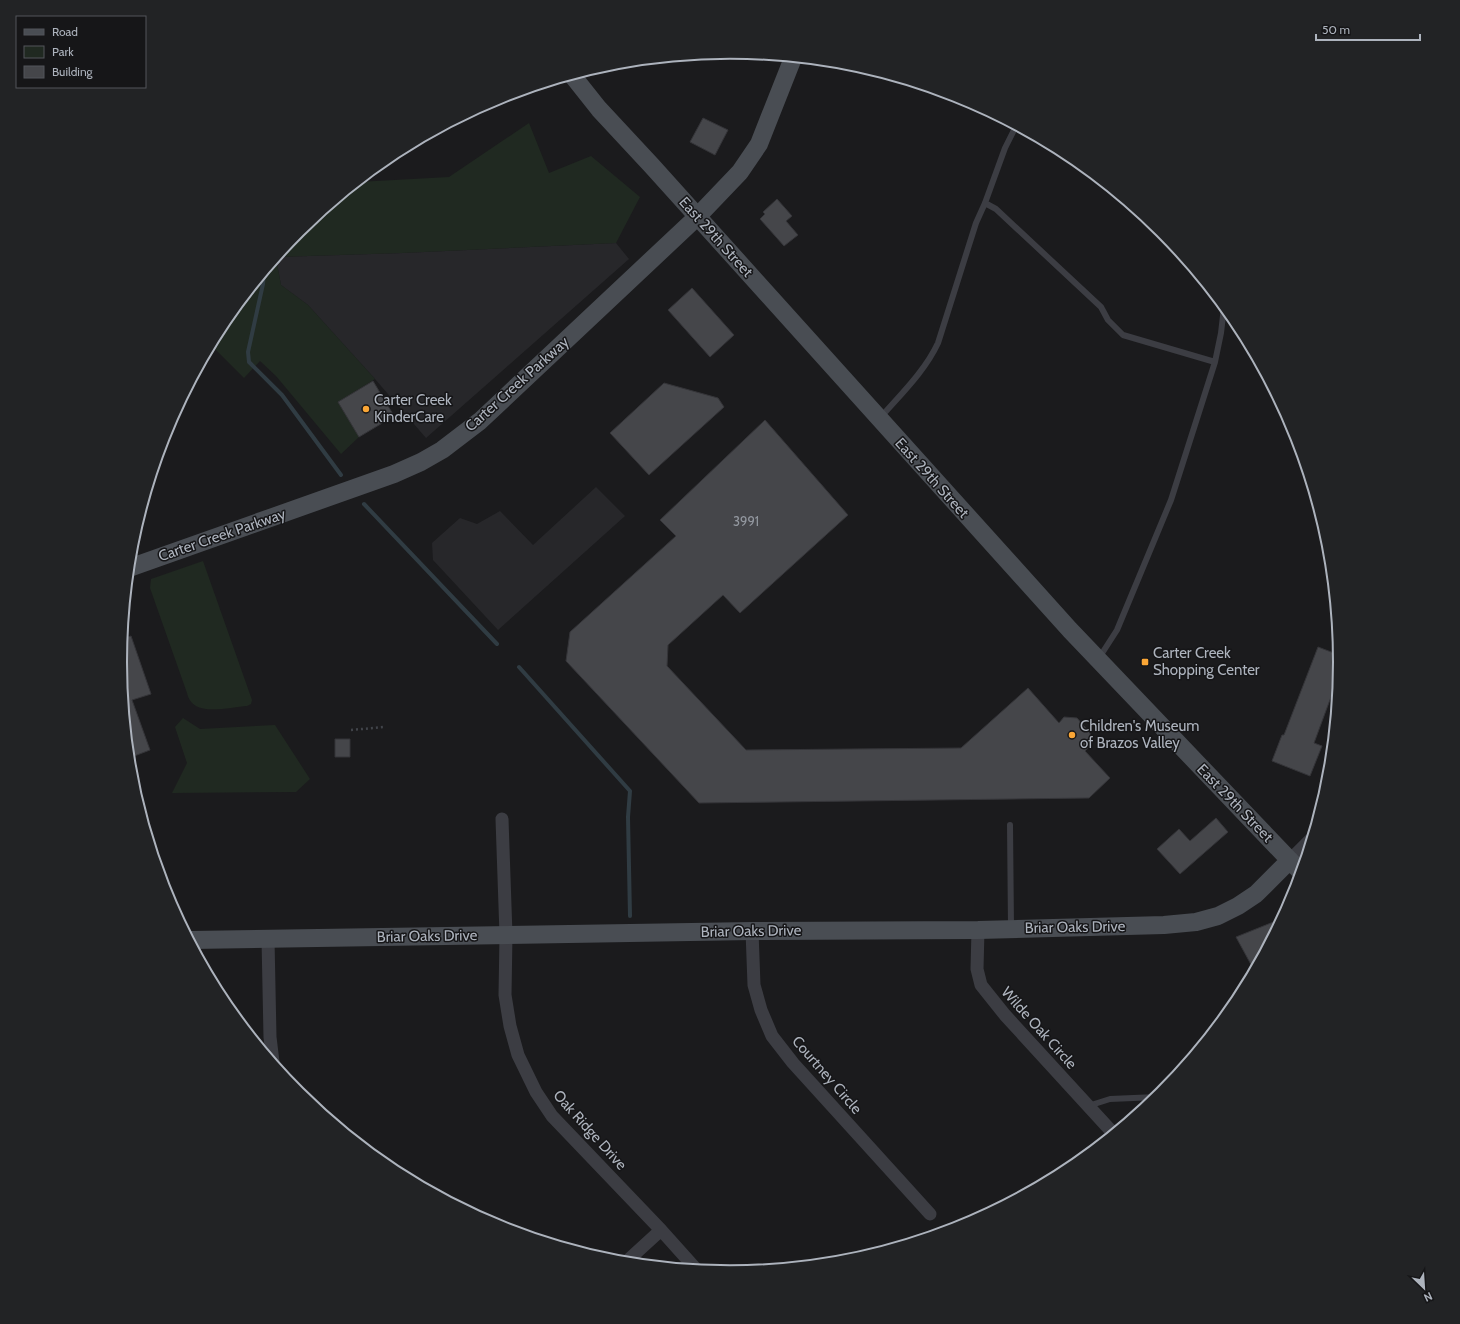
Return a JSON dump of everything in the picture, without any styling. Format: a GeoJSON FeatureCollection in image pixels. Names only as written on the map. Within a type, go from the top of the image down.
{"type":"FeatureCollection","features":[{"type":"Feature","properties":{"kind":"street","name":"Carter Creek Parkway"},"geometry":{"type":"LineString","coordinates":[[135,566],[394,474],[421,462],[442,450],[480,421],[697,216],[740,172],[759,144],[790,62]]}},
{"type":"Feature","properties":{"kind":"street","name":"East 29th Street"},"geometry":{"type":"LineString","coordinates":[[576,80],[599,109],[1065,624],[1295,866]]}},
{"type":"Feature","properties":{"kind":"street","name":"Oak Ridge Drive"},"geometry":{"type":"LineString","coordinates":[[502,820],[506,935],[505,995],[510,1026],[518,1055],[536,1092],[552,1116],[692,1264]]}},
{"type":"Feature","properties":{"kind":"street"},"geometry":{"type":"LineString","coordinates":[[1295,866],[1301,855]]}},
{"type":"Feature","properties":{"kind":"street","name":"Briar Oaks Drive"},"geometry":{"type":"LineString","coordinates":[[195,940],[752,931],[978,930],[1164,925],[1196,922],[1218,916],[1238,906],[1295,866]]}},
{"type":"Feature","properties":{"kind":"street","name":"Wilde Oak Circle"},"geometry":{"type":"LineString","coordinates":[[978,930],[977,969],[981,985],[1005,1015],[1110,1130]]}},
{"type":"Feature","properties":{"kind":"street","name":"Courtney Circle"},"geometry":{"type":"LineString","coordinates":[[752,931],[754,985],[761,1010],[772,1036],[793,1063],[930,1214]]}},
{"type":"Feature","properties":{"kind":"street"},"geometry":{"type":"LineString","coordinates":[[268,939],[270,1037],[272,1054]]}},
{"type":"Feature","properties":{"kind":"street"},"geometry":{"type":"LineString","coordinates":[[632,1257],[661,1230]]}},
{"type":"Feature","properties":{"kind":"lane"},"geometry":{"type":"LineString","coordinates":[[880,419],[932,355],[938,343],[968,247],[1004,148],[1014,130]]}},
{"type":"Feature","properties":{"kind":"lane"},"geometry":{"type":"LineString","coordinates":[[985,203],[996,209],[1102,307],[1108,320],[1123,335],[1215,362]]}},
{"type":"Feature","properties":{"kind":"lane"},"geometry":{"type":"LineString","coordinates":[[1099,659],[1118,630],[1171,500],[1215,362],[1223,316]]}},
{"type":"Feature","properties":{"kind":"lane"},"geometry":{"type":"LineString","coordinates":[[1010,825],[1011,929]]}},
{"type":"Feature","properties":{"kind":"lane"},"geometry":{"type":"LineString","coordinates":[[1088,1106],[1110,1099],[1146,1097]]}},
{"type":"Feature","properties":{"kind":"path"},"geometry":{"type":"LineString","coordinates":[[351,730],[384,727]]}},
{"type":"Feature","properties":{"kind":"shaded area"},"geometry":{"type":"Polygon","coordinates":[[[616,243],[629,259],[426,438],[308,305],[281,285],[277,264],[284,257],[616,243]]]}},
{"type":"Feature","properties":{"kind":"shaded area"},"geometry":{"type":"Polygon","coordinates":[[[596,487],[625,516],[498,630],[433,560],[432,543],[460,518],[477,524],[500,511],[533,545],[596,487]]]}},
{"type":"Feature","properties":{"kind":"green space"},"geometry":{"type":"Polygon","coordinates":[[[529,123],[549,173],[591,156],[640,197],[616,243],[284,257],[332,209],[366,182],[449,177],[529,123]]]}},
{"type":"Feature","properties":{"kind":"green space"},"geometry":{"type":"Polygon","coordinates":[[[277,264],[281,285],[308,305],[375,379],[338,402],[359,437],[341,454],[276,376],[260,361],[244,378],[215,349],[252,295],[277,264]]]}},
{"type":"Feature","properties":{"kind":"green space"},"geometry":{"type":"Polygon","coordinates":[[[203,561],[252,700],[251,704],[247,706],[207,709],[196,706],[191,702],[150,588],[151,579],[203,561]]]}},
{"type":"Feature","properties":{"kind":"green space"},"geometry":{"type":"Polygon","coordinates":[[[183,718],[200,729],[275,725],[310,779],[296,792],[172,793],[187,763],[175,727],[183,718]]]}},
{"type":"Feature","properties":{"kind":"building"},"geometry":{"type":"Polygon","coordinates":[[[703,118],[728,130],[715,155],[690,142],[703,118]]]}},
{"type":"Feature","properties":{"kind":"building"},"geometry":{"type":"Polygon","coordinates":[[[777,199],[792,216],[786,221],[798,235],[784,246],[760,219],[765,214],[763,212],[777,199]]]}},
{"type":"Feature","properties":{"kind":"building"},"geometry":{"type":"Polygon","coordinates":[[[692,288],[734,335],[710,357],[668,310],[692,288]]]}},
{"type":"Feature","properties":{"kind":"building","name":"Carter Creek KinderCare"},"geometry":{"type":"Polygon","coordinates":[[[373,381],[394,416],[359,437],[338,402],[373,381]]]}},
{"type":"Feature","properties":{"kind":"building"},"geometry":{"type":"Polygon","coordinates":[[[664,383],[718,398],[724,407],[649,475],[610,433],[664,383]]]}},
{"type":"Feature","properties":{"kind":"building"},"geometry":{"type":"Polygon","coordinates":[[[765,420],[848,515],[740,613],[723,595],[668,645],[667,666],[746,750],[961,748],[1028,688],[1059,723],[1064,717],[1077,718],[1090,733],[1091,745],[1085,751],[1110,778],[1089,798],[699,803],[566,661],[570,632],[676,536],[660,520],[765,420]]]}},
{"type":"Feature","properties":{"kind":"building"},"geometry":{"type":"Polygon","coordinates":[[[131,636],[151,694],[132,700],[150,750],[135,756],[128,701],[128,637],[131,636]]]}},
{"type":"Feature","properties":{"kind":"building"},"geometry":{"type":"Polygon","coordinates":[[[1318,647],[1333,653],[1332,694],[1314,743],[1322,746],[1310,776],[1272,761],[1282,735],[1284,735],[1318,647]]]}},
{"type":"Feature","properties":{"kind":"building"},"geometry":{"type":"Polygon","coordinates":[[[335,739],[350,739],[350,757],[335,757],[335,739]]]}},
{"type":"Feature","properties":{"kind":"building"},"geometry":{"type":"Polygon","coordinates":[[[1216,818],[1228,832],[1180,874],[1157,849],[1179,829],[1190,841],[1216,818]]]}},
{"type":"Feature","properties":{"kind":"building"},"geometry":{"type":"Polygon","coordinates":[[[1274,922],[1251,965],[1236,937],[1274,922]]]}},
{"type":"Feature","properties":{"kind":"waterway"},"geometry":{"type":"LineString","coordinates":[[263,281],[248,352],[249,362],[282,395],[341,475]]}},
{"type":"Feature","properties":{"kind":"waterway"},"geometry":{"type":"LineString","coordinates":[[364,504],[497,644]]}},
{"type":"Feature","properties":{"kind":"waterway"},"geometry":{"type":"LineString","coordinates":[[519,667],[630,791],[628,817],[630,916]]}},
{"type":"Feature","properties":{"kind":"place","name":"Carter Creek KinderCare"},"geometry":{"type":"Point","coordinates":[366,409]}},
{"type":"Feature","properties":{"kind":"place","name":"Carter Creek Shopping Center"},"geometry":{"type":"Point","coordinates":[1145,662]}},
{"type":"Feature","properties":{"kind":"place","name":"Children's Museum of Brazos Valley"},"geometry":{"type":"Point","coordinates":[1072,735]}}]}
